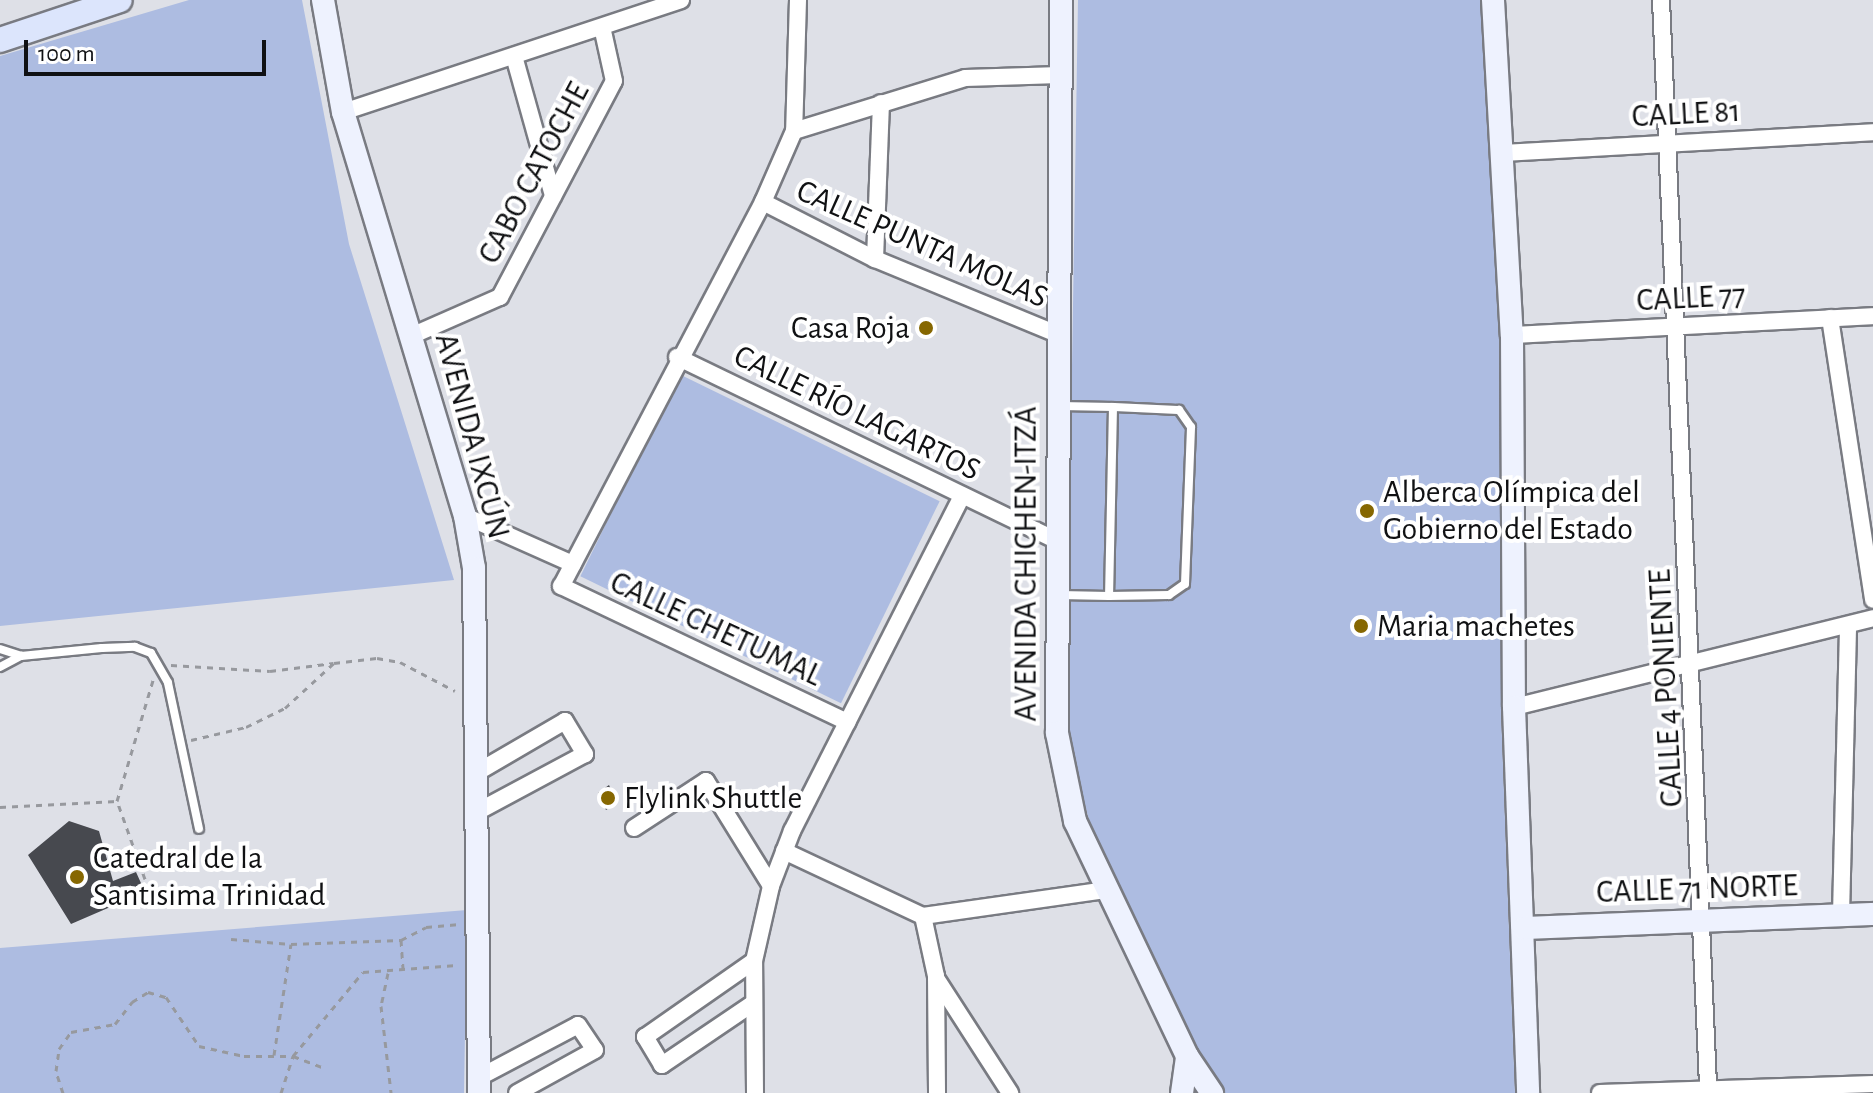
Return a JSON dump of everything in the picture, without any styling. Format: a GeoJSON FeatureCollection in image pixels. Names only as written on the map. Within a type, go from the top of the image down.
{"type":"FeatureCollection","features":[{"type":"Feature","properties":{"kind":"main road"},"geometry":{"type":"LineString","coordinates":[[0,40],[120,0]]}},
{"type":"Feature","properties":{"kind":"main road","name":"AVENIDA IXCÚN"},"geometry":{"type":"LineString","coordinates":[[323,0],[343,112],[465,516],[474,568],[478,1085]]}},
{"type":"Feature","properties":{"kind":"main road","name":"AVENIDA CHICHEN-ITZÁ"},"geometry":{"type":"LineString","coordinates":[[1061,0],[1057,733],[1075,821],[1105,890],[1187,1056],[1212,1093]]}},
{"type":"Feature","properties":{"kind":"main road"},"geometry":{"type":"LineString","coordinates":[[1493,0],[1512,335],[1514,707],[1528,1093]]}},
{"type":"Feature","properties":{"kind":"main road","name":"CALLE 71 NORTE"},"geometry":{"type":"LineString","coordinates":[[1524,928],[1873,914]]}},
{"type":"Feature","properties":{"kind":"main road"},"geometry":{"type":"LineString","coordinates":[[1182,1093],[1187,1056]]}},
{"type":"Feature","properties":{"kind":"street"},"geometry":{"type":"LineString","coordinates":[[343,112],[681,0]]}},
{"type":"Feature","properties":{"kind":"street"},"geometry":{"type":"LineString","coordinates":[[465,516],[573,564],[677,357],[763,202],[794,131],[798,0]]}},
{"type":"Feature","properties":{"kind":"street","name":"CALLE 4 PONIENTE"},"geometry":{"type":"LineString","coordinates":[[1661,0],[1693,663],[1708,1087]]}},
{"type":"Feature","properties":{"kind":"street","name":"CABO CATOCHE"},"geometry":{"type":"LineString","coordinates":[[411,336],[500,297],[614,81],[602,27]]}},
{"type":"Feature","properties":{"kind":"street"},"geometry":{"type":"LineString","coordinates":[[514,56],[553,196]]}},
{"type":"Feature","properties":{"kind":"street"},"geometry":{"type":"LineString","coordinates":[[794,131],[965,78],[1060,75]]}},
{"type":"Feature","properties":{"kind":"street"},"geometry":{"type":"LineString","coordinates":[[875,259],[881,103]]}},
{"type":"Feature","properties":{"kind":"street","name":"CALLE 81"},"geometry":{"type":"LineString","coordinates":[[1502,153],[1873,132]]}},
{"type":"Feature","properties":{"kind":"street","name":"CALLE PUNTA MOLAS"},"geometry":{"type":"LineString","coordinates":[[763,202],[875,259],[1059,335]]}},
{"type":"Feature","properties":{"kind":"street","name":"CALLE 77"},"geometry":{"type":"LineString","coordinates":[[1512,335],[1873,316]]}},
{"type":"Feature","properties":{"kind":"street"},"geometry":{"type":"LineString","coordinates":[[1830,318],[1873,600]]}},
{"type":"Feature","properties":{"kind":"street","name":"CALLE RÍO LAGARTOS"},"geometry":{"type":"LineString","coordinates":[[677,357],[1056,540]]}},
{"type":"Feature","properties":{"kind":"street"},"geometry":{"type":"LineString","coordinates":[[755,1093],[754,961],[771,886],[784,851],[847,722],[962,496]]}},
{"type":"Feature","properties":{"kind":"street","name":"CALLE CHETUMAL"},"geometry":{"type":"LineString","coordinates":[[573,564],[561,586],[847,722]]}},
{"type":"Feature","properties":{"kind":"street"},"geometry":{"type":"LineString","coordinates":[[1514,707],[1873,618]]}},
{"type":"Feature","properties":{"kind":"street"},"geometry":{"type":"LineString","coordinates":[[1841,915],[1848,625]]}},
{"type":"Feature","properties":{"kind":"street"},"geometry":{"type":"LineString","coordinates":[[476,773],[565,721],[585,754],[477,812]]}},
{"type":"Feature","properties":{"kind":"street"},"geometry":{"type":"LineString","coordinates":[[634,828],[706,781],[771,886]]}},
{"type":"Feature","properties":{"kind":"street"},"geometry":{"type":"LineString","coordinates":[[784,851],[923,916],[1105,890]]}},
{"type":"Feature","properties":{"kind":"street"},"geometry":{"type":"LineString","coordinates":[[923,916],[936,976],[937,1093]]}},
{"type":"Feature","properties":{"kind":"street"},"geometry":{"type":"LineString","coordinates":[[752,1004],[662,1065],[645,1037],[754,961]]}},
{"type":"Feature","properties":{"kind":"street"},"geometry":{"type":"LineString","coordinates":[[936,976],[1010,1093]]}},
{"type":"Feature","properties":{"kind":"street"},"geometry":{"type":"LineString","coordinates":[[478,1085],[578,1025],[595,1050],[517,1093]]}},
{"type":"Feature","properties":{"kind":"street"},"geometry":{"type":"LineString","coordinates":[[1600,1093],[1708,1087],[1873,1084]]}},
{"type":"Feature","properties":{"kind":"lane"},"geometry":{"type":"LineString","coordinates":[[1056,594],[1169,595],[1185,584],[1191,427],[1179,410],[1059,406]]}},
{"type":"Feature","properties":{"kind":"lane"},"geometry":{"type":"LineString","coordinates":[[1109,596],[1113,407]]}},
{"type":"Feature","properties":{"kind":"lane"},"geometry":{"type":"LineString","coordinates":[[0,649],[21,656],[135,647],[151,653],[160,665],[199,829]]}},
{"type":"Feature","properties":{"kind":"lane"},"geometry":{"type":"LineString","coordinates":[[0,667],[21,656]]}},
{"type":"Feature","properties":{"kind":"path"},"geometry":{"type":"LineString","coordinates":[[145,879],[117,801],[140,712],[160,665],[270,671],[377,658],[400,662],[476,698]]}},
{"type":"Feature","properties":{"kind":"path"},"geometry":{"type":"LineString","coordinates":[[179,742],[246,727],[285,708],[334,663]]}},
{"type":"Feature","properties":{"kind":"path"},"geometry":{"type":"LineString","coordinates":[[0,807],[117,801]]}},
{"type":"Feature","properties":{"kind":"path"},"geometry":{"type":"LineString","coordinates":[[231,939],[291,944],[401,940],[426,927],[477,923]]}},
{"type":"Feature","properties":{"kind":"path"},"geometry":{"type":"LineString","coordinates":[[401,940],[403,972]]}},
{"type":"Feature","properties":{"kind":"path"},"geometry":{"type":"LineString","coordinates":[[274,1055],[291,944]]}},
{"type":"Feature","properties":{"kind":"path"},"geometry":{"type":"LineString","coordinates":[[281,1093],[293,1056],[363,972],[374,967],[388,973],[457,965]]}},
{"type":"Feature","properties":{"kind":"path"},"geometry":{"type":"LineString","coordinates":[[388,973],[381,1006],[391,1093]]}},
{"type":"Feature","properties":{"kind":"path"},"geometry":{"type":"LineString","coordinates":[[63,1093],[57,1060],[71,1032],[115,1024],[132,1002],[148,992],[166,997],[199,1046],[229,1054],[293,1056],[325,1068]]}},
{"type":"Feature","properties":{"kind":"shaded area"},"geometry":{"type":"Polygon","coordinates":[[[189,0],[302,0],[349,244],[454,580],[0,626],[0,56],[189,0]]]}},
{"type":"Feature","properties":{"kind":"shaded area"},"geometry":{"type":"Polygon","coordinates":[[[1078,0],[1482,0],[1501,337],[1501,710],[1515,1093],[1222,1093],[1193,1050],[1090,824],[1066,732],[1078,0]]]}},
{"type":"Feature","properties":{"kind":"shaded area"},"geometry":{"type":"Polygon","coordinates":[[[679,374],[940,501],[841,703],[580,576],[679,374]]]}},
{"type":"Feature","properties":{"kind":"shaded area"},"geometry":{"type":"Polygon","coordinates":[[[467,910],[464,1093],[0,1093],[0,948],[467,910]]]}},
{"type":"Feature","properties":{"kind":"building","name":"Flylink Shuttle"},"geometry":{"type":"Polygon","coordinates":[[[609,785],[617,803],[606,810],[598,793],[609,785]]]}},
{"type":"Feature","properties":{"kind":"building","name":"Catedral de la Santisima Trinidad"},"geometry":{"type":"Polygon","coordinates":[[[69,821],[99,831],[113,881],[136,872],[145,892],[71,924],[28,855],[69,821]]]}},
{"type":"Feature","properties":{"kind":"place","name":"Casa Roja"},"geometry":{"type":"Point","coordinates":[926,328]}},
{"type":"Feature","properties":{"kind":"place","name":"Alberca Olímpica del Gobierno del Estado"},"geometry":{"type":"Point","coordinates":[1367,511]}},
{"type":"Feature","properties":{"kind":"place","name":"Maria machetes"},"geometry":{"type":"Point","coordinates":[1361,626]}},
{"type":"Feature","properties":{"kind":"place","name":"Flylink Shuttle"},"geometry":{"type":"Point","coordinates":[608,798]}},
{"type":"Feature","properties":{"kind":"place","name":"Catedral de la Santisima Trinidad"},"geometry":{"type":"Point","coordinates":[77,877]}}]}
